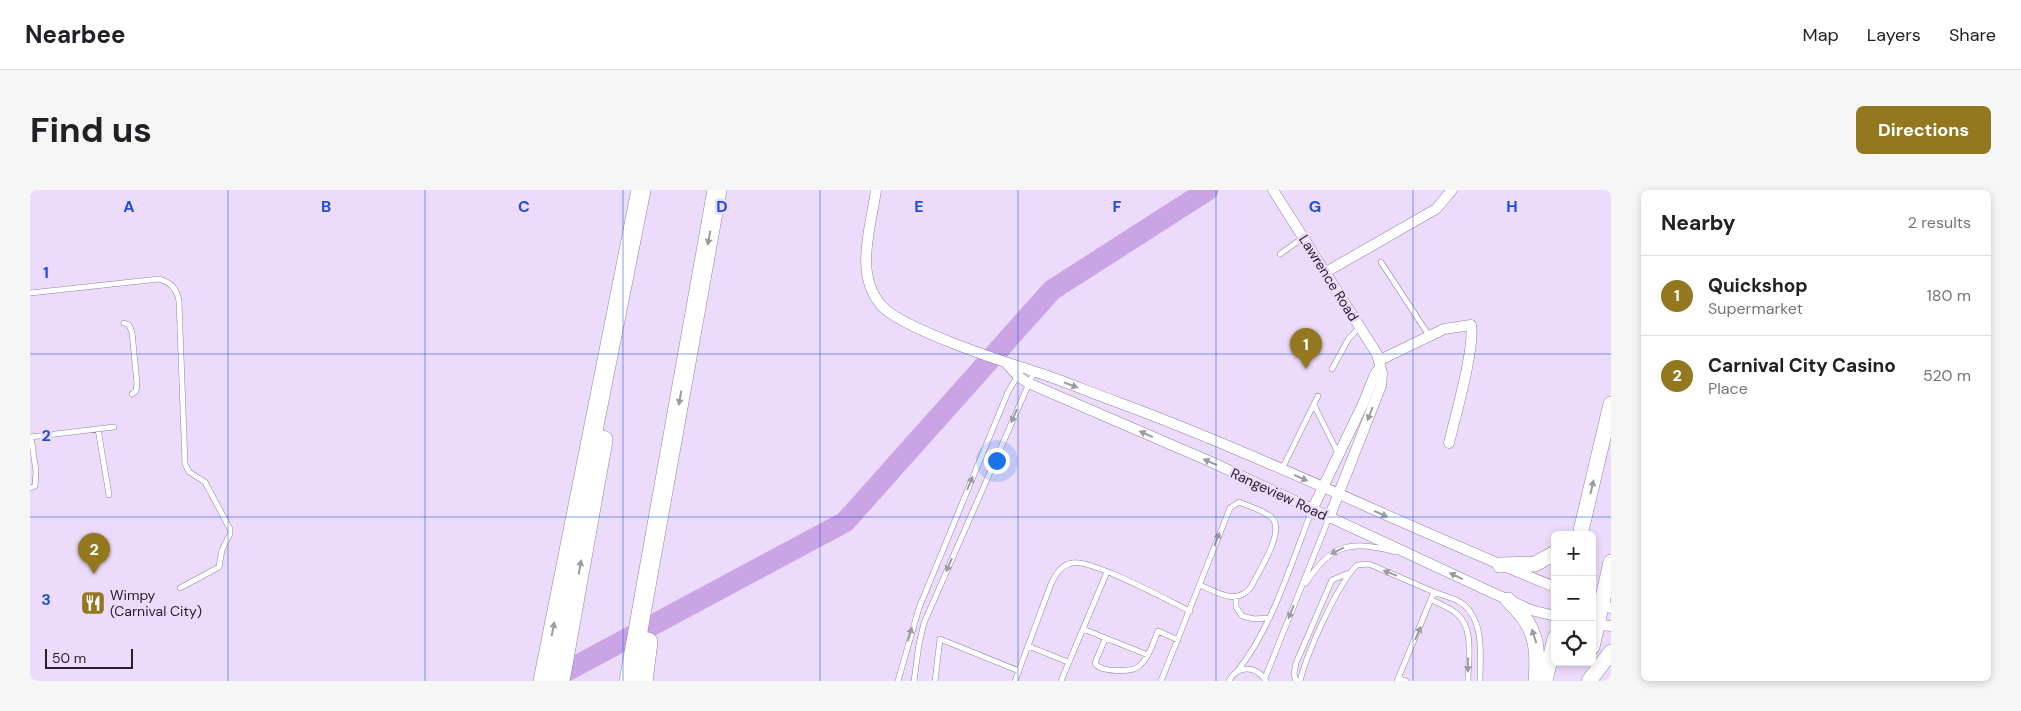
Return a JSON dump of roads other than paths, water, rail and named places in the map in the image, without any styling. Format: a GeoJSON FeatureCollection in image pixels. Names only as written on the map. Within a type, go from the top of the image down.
{"type":"FeatureCollection","features":[{"type":"Feature","properties":{"kind":"highway"},"geometry":{"type":"LineString","coordinates":[[552,676],[641,190]]}},
{"type":"Feature","properties":{"kind":"highway"},"geometry":{"type":"LineString","coordinates":[[552,676],[649,190]]}},
{"type":"Feature","properties":{"kind":"highway"},"geometry":{"type":"LineString","coordinates":[[643,681],[640,656],[665,479],[717,190]]}},
{"type":"Feature","properties":{"kind":"highway"},"geometry":{"type":"LineString","coordinates":[[629,681],[640,656]]}},
{"type":"Feature","properties":{"kind":"main road"},"geometry":{"type":"LineString","coordinates":[[1581,531],[1611,404]]}},
{"type":"Feature","properties":{"kind":"main road"},"geometry":{"type":"LineString","coordinates":[[1574,531],[1586,512]]}},
{"type":"Feature","properties":{"kind":"main road"},"geometry":{"type":"LineString","coordinates":[[1500,565],[1535,564],[1551,555]]}},
{"type":"Feature","properties":{"kind":"main road"},"geometry":{"type":"LineString","coordinates":[[1600,625],[1602,604],[1611,562]]}},
{"type":"Feature","properties":{"kind":"main road"},"geometry":{"type":"LineString","coordinates":[[1508,600],[1522,612],[1535,635],[1538,658],[1536,681]]}},
{"type":"Feature","properties":{"kind":"main road"},"geometry":{"type":"LineString","coordinates":[[1589,681],[1611,652]]}},
{"type":"Feature","properties":{"kind":"main road"},"geometry":{"type":"LineString","coordinates":[[1544,681],[1551,654]]}},
{"type":"Feature","properties":{"kind":"main road"},"geometry":{"type":"LineString","coordinates":[[1584,681],[1588,666]]}},
{"type":"Feature","properties":{"kind":"street","name":"Rangeview Road"},"geometry":{"type":"LineString","coordinates":[[876,190],[866,272],[867,282],[884,309],[897,318],[1008,364],[1020,372],[1028,383],[1209,461],[1530,610],[1551,615]]}},
{"type":"Feature","properties":{"kind":"street","name":"Lawrence Road"},"geometry":{"type":"LineString","coordinates":[[1273,190],[1360,327],[1380,364]]}},
{"type":"Feature","properties":{"kind":"street"},"geometry":{"type":"LineString","coordinates":[[1326,272],[1432,212],[1441,205],[1452,190]]}},
{"type":"Feature","properties":{"kind":"street"},"geometry":{"type":"LineString","coordinates":[[1312,510],[1380,364],[1448,328],[1470,324],[1472,334],[1468,360],[1449,444]]}},
{"type":"Feature","properties":{"kind":"street"},"geometry":{"type":"LineString","coordinates":[[1329,518],[1381,386],[1380,364]]}},
{"type":"Feature","properties":{"kind":"street","name":"Rangeview Road"},"geometry":{"type":"LineString","coordinates":[[1020,372],[1034,372],[1212,438],[1338,495],[1551,585]]}},
{"type":"Feature","properties":{"kind":"lane"},"geometry":{"type":"LineString","coordinates":[[1280,254],[1304,237]]}},
{"type":"Feature","properties":{"kind":"lane"},"geometry":{"type":"LineString","coordinates":[[1381,262],[1430,337]]}},
{"type":"Feature","properties":{"kind":"lane"},"geometry":{"type":"LineString","coordinates":[[30,293],[159,280],[170,283],[178,294],[184,460],[189,472],[205,482],[230,530],[222,550],[220,567],[180,588]]}},
{"type":"Feature","properties":{"kind":"lane"},"geometry":{"type":"LineString","coordinates":[[124,323],[130,326],[132,332],[136,363],[137,389],[132,394]]}},
{"type":"Feature","properties":{"kind":"lane"},"geometry":{"type":"LineString","coordinates":[[1332,369],[1349,338],[1360,327]]}},
{"type":"Feature","properties":{"kind":"lane"},"geometry":{"type":"LineString","coordinates":[[898,681],[919,608],[1008,392],[1020,372]]}},
{"type":"Feature","properties":{"kind":"lane"},"geometry":{"type":"LineString","coordinates":[[914,681],[924,623],[1034,372]]}},
{"type":"Feature","properties":{"kind":"lane"},"geometry":{"type":"LineString","coordinates":[[1282,470],[1318,396]]}},
{"type":"Feature","properties":{"kind":"lane"},"geometry":{"type":"LineString","coordinates":[[1314,405],[1338,454]]}},
{"type":"Feature","properties":{"kind":"lane"},"geometry":{"type":"LineString","coordinates":[[30,488],[35,486],[36,478],[31,437],[114,427]]}},
{"type":"Feature","properties":{"kind":"lane"},"geometry":{"type":"LineString","coordinates":[[98,429],[109,495]]}},
{"type":"Feature","properties":{"kind":"lane"},"geometry":{"type":"LineString","coordinates":[[1161,681],[1230,508],[1234,504],[1241,503],[1270,516],[1276,525],[1276,533],[1251,587],[1244,595],[1228,597],[1200,585]]}},
{"type":"Feature","properties":{"kind":"lane"},"geometry":{"type":"LineString","coordinates":[[1228,681],[1249,656],[1268,618],[1312,510]]}},
{"type":"Feature","properties":{"kind":"lane"},"geometry":{"type":"LineString","coordinates":[[1238,670],[1250,668],[1256,670],[1265,680],[1329,518]]}},
{"type":"Feature","properties":{"kind":"lane"},"geometry":{"type":"LineString","coordinates":[[1298,596],[1316,567],[1336,550],[1347,546],[1375,546],[1418,558]]}},
{"type":"Feature","properties":{"kind":"lane"},"geometry":{"type":"LineString","coordinates":[[1015,681],[1058,570],[1077,562],[1107,572],[1190,611]]}},
{"type":"Feature","properties":{"kind":"lane"},"geometry":{"type":"LineString","coordinates":[[1300,681],[1334,598],[1349,573],[1357,565],[1369,564],[1463,604],[1476,625],[1479,634],[1480,680]]}},
{"type":"Feature","properties":{"kind":"lane"},"geometry":{"type":"LineString","coordinates":[[1061,681],[1107,572]]}},
{"type":"Feature","properties":{"kind":"lane"},"geometry":{"type":"LineString","coordinates":[[1296,681],[1294,674],[1296,663],[1332,580],[1349,573]]}},
{"type":"Feature","properties":{"kind":"lane"},"geometry":{"type":"LineString","coordinates":[[1406,681],[1398,680],[1434,592]]}},
{"type":"Feature","properties":{"kind":"lane"},"geometry":{"type":"LineString","coordinates":[[1236,597],[1236,606],[1242,616],[1254,619],[1268,618]]}},
{"type":"Feature","properties":{"kind":"lane"},"geometry":{"type":"LineString","coordinates":[[1432,600],[1456,612],[1466,627],[1469,635],[1468,681]]}},
{"type":"Feature","properties":{"kind":"lane"},"geometry":{"type":"LineString","coordinates":[[1469,635],[1476,625]]}},
{"type":"Feature","properties":{"kind":"lane"},"geometry":{"type":"LineString","coordinates":[[1083,629],[1148,655]]}},
{"type":"Feature","properties":{"kind":"lane"},"geometry":{"type":"LineString","coordinates":[[1105,639],[1095,663],[1097,667],[1104,670],[1135,669],[1148,655],[1158,631],[1178,640]]}},
{"type":"Feature","properties":{"kind":"lane"},"geometry":{"type":"LineString","coordinates":[[935,681],[940,639],[1019,670]]}},
{"type":"Feature","properties":{"kind":"lane"},"geometry":{"type":"LineString","coordinates":[[1028,646],[1068,662]]}},
{"type":"Feature","properties":{"kind":"waterway"},"geometry":{"type":"LineString","coordinates":[[548,681],[845,522],[1052,290],[1208,190]]}},
{"type":"Feature","properties":{"kind":"place","name":"Quickshop"},"geometry":{"type":"Point","coordinates":[1306,369]}},
{"type":"Feature","properties":{"kind":"place","name":"Carnival City Casino"},"geometry":{"type":"Point","coordinates":[94,574]}},
{"type":"Feature","properties":{"kind":"place","name":"Wimpy (Carnival City)"},"geometry":{"type":"Point","coordinates":[93,603]}}]}
